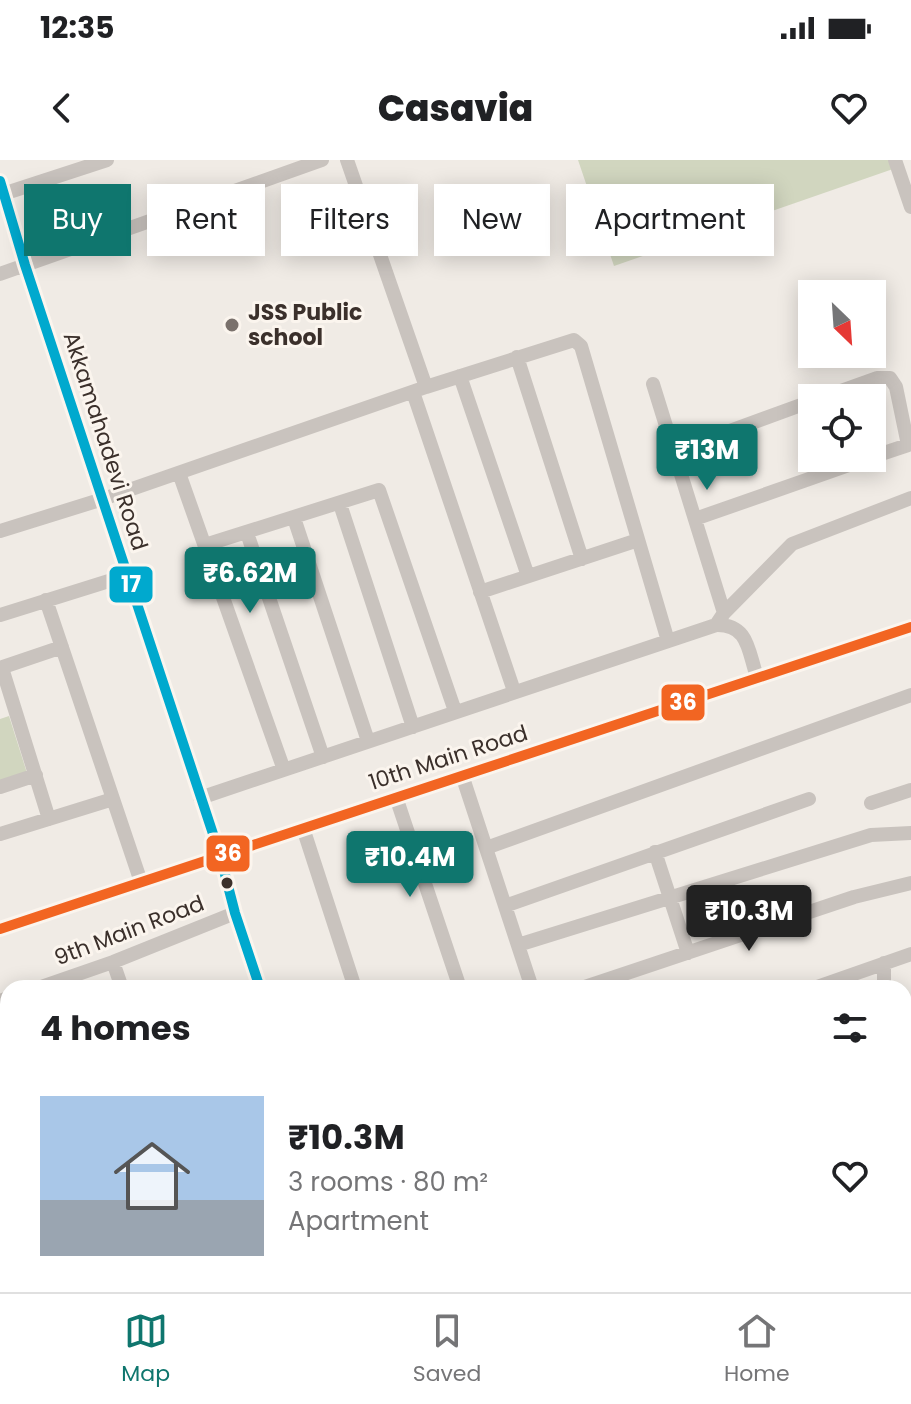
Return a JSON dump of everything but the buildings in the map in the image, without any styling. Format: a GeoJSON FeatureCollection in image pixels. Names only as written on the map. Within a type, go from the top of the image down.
{"type":"FeatureCollection","features":[{"type":"Feature","properties":{"kind":"street"},"geometry":{"type":"LineString","coordinates":[[0,274],[322,160]]}},
{"type":"Feature","properties":{"kind":"street"},"geometry":{"type":"LineString","coordinates":[[347,160],[480,592],[514,691]]}},
{"type":"Feature","properties":{"kind":"street"},"geometry":{"type":"LineString","coordinates":[[895,160],[911,207]]}},
{"type":"Feature","properties":{"kind":"street"},"geometry":{"type":"LineString","coordinates":[[2,188],[100,161]]}},
{"type":"Feature","properties":{"kind":"street","name":"Akkamahadevi Road"},"geometry":{"type":"LineString","coordinates":[[2,188],[220,855],[257,980]]}},
{"type":"Feature","properties":{"kind":"street"},"geometry":{"type":"LineString","coordinates":[[0,531],[570,340],[578,342],[668,641]]}},
{"type":"Feature","properties":{"kind":"street"},"geometry":{"type":"LineString","coordinates":[[517,357],[582,559]]}},
{"type":"Feature","properties":{"kind":"street"},"geometry":{"type":"LineString","coordinates":[[460,376],[528,576]]}},
{"type":"Feature","properties":{"kind":"street"},"geometry":{"type":"LineString","coordinates":[[860,384],[877,378],[890,378],[896,387],[910,444],[886,453]]}},
{"type":"Feature","properties":{"kind":"street"},"geometry":{"type":"LineString","coordinates":[[653,384],[695,519],[720,619],[742,633],[757,677]]}},
{"type":"Feature","properties":{"kind":"street"},"geometry":{"type":"LineString","coordinates":[[675,451],[798,406]]}},
{"type":"Feature","properties":{"kind":"street"},"geometry":{"type":"LineString","coordinates":[[695,519],[831,472]]}},
{"type":"Feature","properties":{"kind":"street"},"geometry":{"type":"LineString","coordinates":[[179,473],[284,770]]}},
{"type":"Feature","properties":{"kind":"street"},"geometry":{"type":"LineString","coordinates":[[205,545],[379,490],[455,711]]}},
{"type":"Feature","properties":{"kind":"street"},"geometry":{"type":"LineString","coordinates":[[200,798],[668,641],[720,619],[792,544],[911,498]]}},
{"type":"Feature","properties":{"kind":"street"},"geometry":{"type":"LineString","coordinates":[[340,504],[413,727]]}},
{"type":"Feature","properties":{"kind":"street"},"geometry":{"type":"LineString","coordinates":[[294,518],[368,741]]}},
{"type":"Feature","properties":{"kind":"street"},"geometry":{"type":"LineString","coordinates":[[247,533],[323,757]]}},
{"type":"Feature","properties":{"kind":"street"},"geometry":{"type":"LineString","coordinates":[[480,592],[638,540]]}},
{"type":"Feature","properties":{"kind":"street"},"geometry":{"type":"LineString","coordinates":[[0,615],[128,575]]}},
{"type":"Feature","properties":{"kind":"street"},"geometry":{"type":"LineString","coordinates":[[46,600],[141,882]]}},
{"type":"Feature","properties":{"kind":"street","name":"10th Main Road"},"geometry":{"type":"LineString","coordinates":[[0,929],[757,677],[910,632]]}},
{"type":"Feature","properties":{"kind":"street"},"geometry":{"type":"LineString","coordinates":[[49,819],[1,668],[62,647]]}},
{"type":"Feature","properties":{"kind":"street"},"geometry":{"type":"LineString","coordinates":[[486,848],[911,695]]}},
{"type":"Feature","properties":{"kind":"street"},"geometry":{"type":"LineString","coordinates":[[0,713],[15,709]]}},
{"type":"Feature","properties":{"kind":"street"},"geometry":{"type":"LineString","coordinates":[[0,787],[36,775]]}},
{"type":"Feature","properties":{"kind":"street"},"geometry":{"type":"LineString","coordinates":[[462,775],[529,980]]}},
{"type":"Feature","properties":{"kind":"street"},"geometry":{"type":"LineString","coordinates":[[871,803],[911,790]]}},
{"type":"Feature","properties":{"kind":"street"},"geometry":{"type":"LineString","coordinates":[[396,797],[457,980]]}},
{"type":"Feature","properties":{"kind":"street"},"geometry":{"type":"LineString","coordinates":[[0,834],[113,799]]}},
{"type":"Feature","properties":{"kind":"street"},"geometry":{"type":"LineString","coordinates":[[505,906],[809,799]]}},
{"type":"Feature","properties":{"kind":"street"},"geometry":{"type":"LineString","coordinates":[[303,828],[352,980]]}},
{"type":"Feature","properties":{"kind":"street"},"geometry":{"type":"LineString","coordinates":[[518,945],[871,835],[911,833]]}},
{"type":"Feature","properties":{"kind":"street"},"geometry":{"type":"LineString","coordinates":[[655,852],[688,953]]}},
{"type":"Feature","properties":{"kind":"street"},"geometry":{"type":"LineString","coordinates":[[606,980],[854,897],[911,883]]}},
{"type":"Feature","properties":{"kind":"street","name":"9th Main Road"},"geometry":{"type":"LineString","coordinates":[[61,980],[235,913]]}},
{"type":"Feature","properties":{"kind":"street"},"geometry":{"type":"LineString","coordinates":[[838,980],[911,954]]}},
{"type":"Feature","properties":{"kind":"street"},"geometry":{"type":"LineString","coordinates":[[113,962],[119,980]]}},
{"type":"Feature","properties":{"kind":"street"},"geometry":{"type":"LineString","coordinates":[[884,963],[884,980]]}},
{"type":"Feature","properties":{"kind":"green space"},"geometry":{"type":"Polygon","coordinates":[[[578,160],[890,160],[893,169],[774,210],[774,184],[586,184],[578,160]]]}},
{"type":"Feature","properties":{"kind":"green space"},"geometry":{"type":"Polygon","coordinates":[[[611,256],[643,256],[614,266],[611,256]]]}},
{"type":"Feature","properties":{"kind":"green space"},"geometry":{"type":"Polygon","coordinates":[[[9,716],[27,773],[0,782],[0,719],[9,716]]]}},
{"type":"Feature","properties":{"kind":"transit line","name":"17"},"geometry":{"type":"LineString","coordinates":[[0,181],[220,855],[257,980]]}},
{"type":"Feature","properties":{"kind":"transit line","name":"36"},"geometry":{"type":"LineString","coordinates":[[0,929],[911,627]]}},
{"type":"Feature","properties":{"kind":"place","name":"JSS Public school"},"geometry":{"type":"Point","coordinates":[232,325]}}]}
